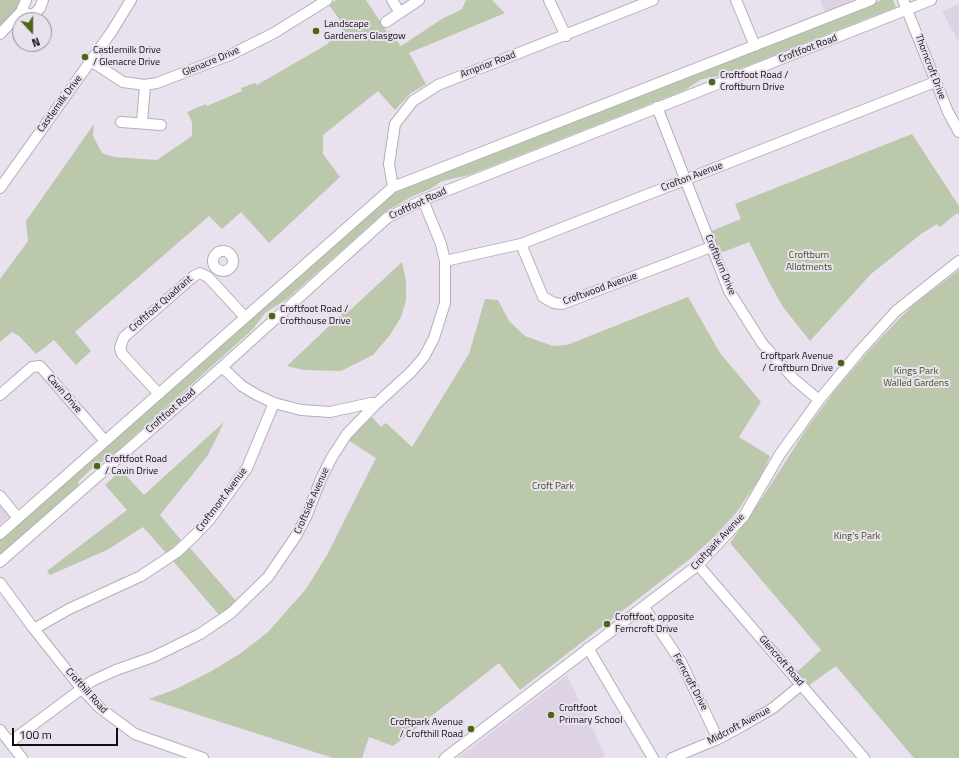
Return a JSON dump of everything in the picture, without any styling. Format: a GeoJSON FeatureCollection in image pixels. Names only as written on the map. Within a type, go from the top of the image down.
{"type":"FeatureCollection","features":[{"type":"Feature","properties":{"kind":"street"},"geometry":{"type":"LineString","coordinates":[[20,12],[26,0]]}},
{"type":"Feature","properties":{"kind":"street"},"geometry":{"type":"LineString","coordinates":[[36,12],[40,8],[43,0]]}},
{"type":"Feature","properties":{"kind":"street","name":"Castlemilk Drive"},"geometry":{"type":"LineString","coordinates":[[0,188],[115,27],[131,0]]}},
{"type":"Feature","properties":{"kind":"street","name":"Glenacre Drive"},"geometry":{"type":"LineString","coordinates":[[91,61],[123,82],[145,85],[171,79],[230,55],[274,33],[327,0]]}},
{"type":"Feature","properties":{"kind":"street"},"geometry":{"type":"LineString","coordinates":[[392,0],[400,13]]}},
{"type":"Feature","properties":{"kind":"street"},"geometry":{"type":"LineString","coordinates":[[386,22],[419,0]]}},
{"type":"Feature","properties":{"kind":"street"},"geometry":{"type":"LineString","coordinates":[[549,0],[566,36]]}},
{"type":"Feature","properties":{"kind":"street","name":"Arnprior Road"},"geometry":{"type":"LineString","coordinates":[[393,187],[389,164],[396,124],[413,101],[438,85],[566,36],[638,3],[653,0]]}},
{"type":"Feature","properties":{"kind":"street"},"geometry":{"type":"LineString","coordinates":[[736,0],[755,46]]}},
{"type":"Feature","properties":{"kind":"street","name":"Croftfoot Road"},"geometry":{"type":"LineString","coordinates":[[0,534],[393,187],[871,0]]}},
{"type":"Feature","properties":{"kind":"street","name":"Thorncroft Drive"},"geometry":{"type":"LineString","coordinates":[[903,0],[935,82],[948,112],[959,132]]}},
{"type":"Feature","properties":{"kind":"street","name":"Croftfoot Road"},"geometry":{"type":"LineString","coordinates":[[0,562],[222,367],[387,218],[423,200],[931,0]]}},
{"type":"Feature","properties":{"kind":"street"},"geometry":{"type":"LineString","coordinates":[[0,34],[12,21]]}},
{"type":"Feature","properties":{"kind":"street","name":"Crofton Avenue"},"geometry":{"type":"LineString","coordinates":[[445,261],[521,244],[935,82]]}},
{"type":"Feature","properties":{"kind":"street"},"geometry":{"type":"LineString","coordinates":[[142,122],[145,85]]}},
{"type":"Feature","properties":{"kind":"street","name":"Croftburn Drive"},"geometry":{"type":"LineString","coordinates":[[657,107],[729,291],[762,342],[794,379],[818,400]]}},
{"type":"Feature","properties":{"kind":"street"},"geometry":{"type":"LineString","coordinates":[[121,122],[142,122],[160,125]]}},
{"type":"Feature","properties":{"kind":"street","name":"Croftside Avenue"},"geometry":{"type":"LineString","coordinates":[[10,742],[81,688],[116,670],[154,657],[200,634],[231,613],[268,577],[296,536],[332,457],[347,434],[424,357],[434,338],[445,303],[445,261],[423,200]]}},
{"type":"Feature","properties":{"kind":"street","name":"Croftwood Avenue"},"geometry":{"type":"LineString","coordinates":[[521,244],[542,297],[554,303],[562,304],[711,247]]}},
{"type":"Feature","properties":{"kind":"street","name":"Croftfoot Quadrant"},"geometry":{"type":"LineString","coordinates":[[159,394],[122,354],[120,348],[121,342],[124,337],[194,276],[200,273],[207,264],[213,261]]}},
{"type":"Feature","properties":{"kind":"street","name":"Croftpark Avenue"},"geometry":{"type":"LineString","coordinates":[[445,758],[698,565],[744,516],[780,454],[818,400],[858,353],[896,312],[959,261]]}},
{"type":"Feature","properties":{"kind":"street","name":"Croftfoot Quadrant"},"geometry":{"type":"LineString","coordinates":[[200,273],[208,277],[245,317]]}},
{"type":"Feature","properties":{"kind":"street","name":"Cavin Drive"},"geometry":{"type":"LineString","coordinates":[[0,395],[32,367],[40,366],[105,441]]}},
{"type":"Feature","properties":{"kind":"street"},"geometry":{"type":"LineString","coordinates":[[222,367],[242,386],[257,395],[274,403],[301,410],[330,412],[371,403],[376,404]]}},
{"type":"Feature","properties":{"kind":"street","name":"Croftmont Avenue"},"geometry":{"type":"LineString","coordinates":[[34,630],[69,609],[122,586],[147,573],[178,552],[210,519],[247,468],[274,403]]}},
{"type":"Feature","properties":{"kind":"street"},"geometry":{"type":"LineString","coordinates":[[0,496],[18,518]]}},
{"type":"Feature","properties":{"kind":"street","name":"Glencroft Road"},"geometry":{"type":"LineString","coordinates":[[698,565],[861,755]]}},
{"type":"Feature","properties":{"kind":"street","name":"Crofthill Road"},"geometry":{"type":"LineString","coordinates":[[0,583],[34,630],[81,688],[100,708],[135,734],[203,758]]}},
{"type":"Feature","properties":{"kind":"street","name":"Ferncroft Drive"},"geometry":{"type":"LineString","coordinates":[[644,607],[681,662],[718,739]]}},
{"type":"Feature","properties":{"kind":"street"},"geometry":{"type":"LineString","coordinates":[[588,648],[653,758]]}},
{"type":"Feature","properties":{"kind":"street","name":"Midcroft Avenue"},"geometry":{"type":"LineString","coordinates":[[672,758],[718,739],[773,708],[801,685]]}},
{"type":"Feature","properties":{"kind":"street"},"geometry":{"type":"LineString","coordinates":[[0,730],[22,758]]}},
{"type":"Feature","properties":{"kind":"street"},"geometry":{"type":"LineString","coordinates":[[849,758],[861,755]]}},
{"type":"Feature","properties":{"kind":"shaded area"},"geometry":{"type":"Polygon","coordinates":[[[820,0],[849,0],[851,4],[825,14],[820,0]]]}},
{"type":"Feature","properties":{"kind":"shaded area"},"geometry":{"type":"Polygon","coordinates":[[[959,4],[959,39],[957,40],[942,11],[959,4]]]}},
{"type":"Feature","properties":{"kind":"shaded area"},"geometry":{"type":"Polygon","coordinates":[[[0,505],[10,516],[0,525],[0,505]]]}},
{"type":"Feature","properties":{"kind":"shaded area","name":"Croftfoot Primary School"},"geometry":{"type":"Polygon","coordinates":[[[567,675],[605,755],[602,758],[458,758],[567,675]]]}},
{"type":"Feature","properties":{"kind":"green space"},"geometry":{"type":"Polygon","coordinates":[[[0,0],[21,0],[18,8],[14,12],[12,12],[12,15],[0,28],[0,0]]]}},
{"type":"Feature","properties":{"kind":"green space"},"geometry":{"type":"Polygon","coordinates":[[[336,0],[366,0],[387,32],[389,31],[401,46],[442,19],[462,9],[466,0],[492,0],[505,13],[409,53],[426,84],[411,93],[395,110],[378,91],[323,135],[323,154],[340,177],[269,243],[241,212],[222,229],[209,216],[75,332],[91,351],[76,365],[54,340],[36,354],[19,336],[12,332],[0,342],[0,279],[28,241],[26,221],[94,124],[93,136],[102,153],[114,157],[157,160],[192,136],[192,122],[187,112],[206,104],[207,106],[242,91],[241,88],[255,83],[257,85],[326,45],[345,27],[329,5],[336,0]]]}},
{"type":"Feature","properties":{"kind":"green space"},"geometry":{"type":"Polygon","coordinates":[[[882,0],[893,0],[896,7],[721,76],[700,80],[685,90],[469,175],[442,181],[430,189],[413,196],[385,212],[287,299],[265,313],[252,330],[114,454],[90,470],[78,482],[79,489],[0,558],[0,539],[395,192],[882,0]]]}},
{"type":"Feature","properties":{"kind":"green space","name":"Croftburn Allotments"},"geometry":{"type":"Polygon","coordinates":[[[912,134],[959,206],[959,214],[956,214],[940,227],[937,224],[921,234],[871,274],[810,341],[783,307],[749,242],[718,254],[709,232],[741,219],[735,204],[912,134]]]}},
{"type":"Feature","properties":{"kind":"green space"},"geometry":{"type":"Polygon","coordinates":[[[402,262],[406,281],[406,300],[401,317],[390,335],[373,355],[341,371],[304,370],[287,366],[345,311],[347,313],[402,262]]]}},
{"type":"Feature","properties":{"kind":"green space","name":"King's Park"},"geometry":{"type":"Polygon","coordinates":[[[959,270],[959,758],[914,758],[836,666],[808,686],[796,673],[821,650],[730,543],[761,500],[807,428],[836,389],[867,353],[913,305],[959,270]]]}},
{"type":"Feature","properties":{"kind":"green space","name":"Croft Park"},"geometry":{"type":"Polygon","coordinates":[[[688,297],[720,353],[761,402],[739,437],[770,456],[761,476],[736,513],[716,535],[691,558],[520,690],[499,663],[393,746],[369,737],[362,758],[333,758],[149,699],[176,689],[210,672],[241,653],[268,632],[306,589],[327,555],[376,458],[348,440],[371,416],[381,427],[386,423],[412,447],[469,354],[485,299],[498,300],[509,321],[525,336],[553,346],[567,345],[688,297]]]}},
{"type":"Feature","properties":{"kind":"green space"},"geometry":{"type":"Polygon","coordinates":[[[224,422],[208,455],[160,515],[181,540],[166,553],[143,527],[107,550],[50,575],[47,571],[127,510],[105,485],[121,470],[144,495],[224,422]]]}},
{"type":"Feature","properties":{"kind":"green space"},"geometry":{"type":"Polygon","coordinates":[[[190,548],[236,601],[220,616],[173,561],[190,548]]]}},
{"type":"Feature","properties":{"kind":"place","name":"Landscape Gardeners Glasgow"},"geometry":{"type":"Point","coordinates":[316,31]}},
{"type":"Feature","properties":{"kind":"place","name":"Castlemilk Drive / Glenacre Drive"},"geometry":{"type":"Point","coordinates":[85,57]}},
{"type":"Feature","properties":{"kind":"place","name":"Croftfoot Road / Croftburn Drive"},"geometry":{"type":"Point","coordinates":[712,82]}},
{"type":"Feature","properties":{"kind":"place","name":"Croftfoot Road / Crofthouse Drive"},"geometry":{"type":"Point","coordinates":[272,316]}},
{"type":"Feature","properties":{"kind":"place","name":"Croftpark Avenue / Croftburn Drive"},"geometry":{"type":"Point","coordinates":[841,363]}},
{"type":"Feature","properties":{"kind":"place","name":"Croftfoot Road / Cavin Drive"},"geometry":{"type":"Point","coordinates":[97,466]}},
{"type":"Feature","properties":{"kind":"place","name":"Croftfoot, opposite Ferncroft Drive"},"geometry":{"type":"Point","coordinates":[607,624]}},
{"type":"Feature","properties":{"kind":"place","name":"Croftfoot Primary School"},"geometry":{"type":"Point","coordinates":[551,715]}},
{"type":"Feature","properties":{"kind":"place","name":"Croftpark Avenue / Crofthill Road"},"geometry":{"type":"Point","coordinates":[471,729]}},
{"type":"Feature","properties":{"kind":"park label","name":"Kings Park Walled Gardens"},"geometry":{"type":"Point","coordinates":[916,378]}}]}
